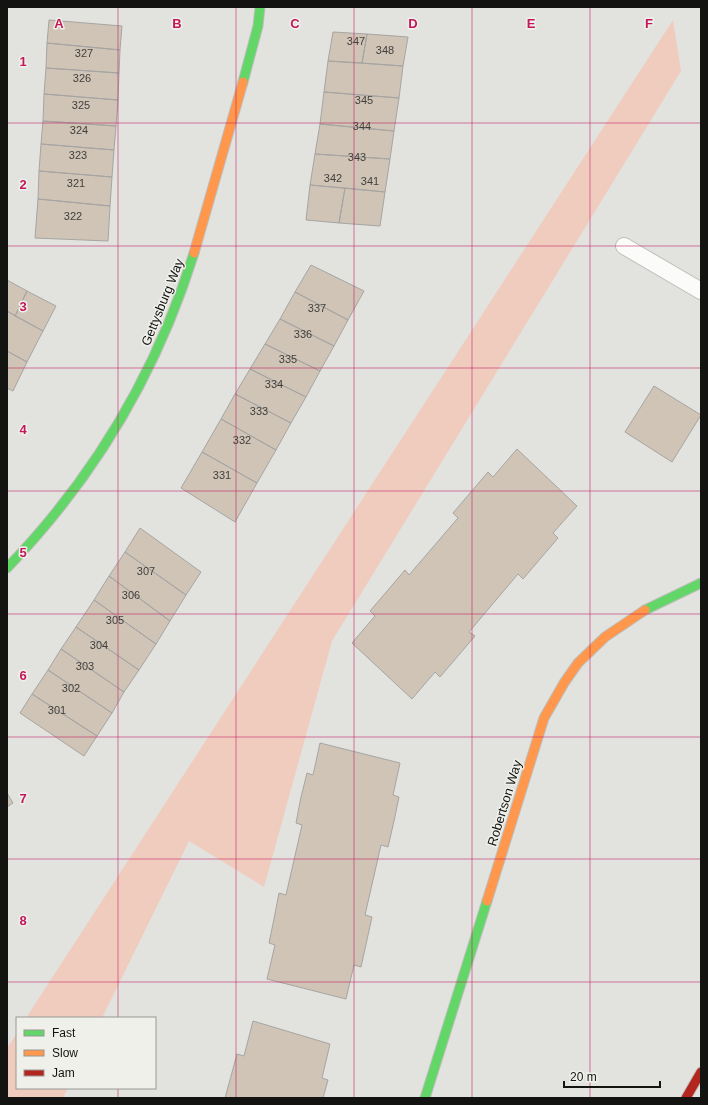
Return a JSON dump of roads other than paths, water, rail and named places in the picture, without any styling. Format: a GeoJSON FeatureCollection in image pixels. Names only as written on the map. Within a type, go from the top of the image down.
{"type":"FeatureCollection","features":[{"type":"Feature","properties":{"kind":"street","name":"Gettysburg Way"},"geometry":{"type":"LineString","coordinates":[[7,568],[58,511],[97,458],[142,383],[170,323],[192,261],[258,26],[260,7]]}},
{"type":"Feature","properties":{"kind":"street","name":"Robertson Way"},"geometry":{"type":"LineString","coordinates":[[425,1098],[544,718],[566,680],[579,662],[611,632],[648,608],[701,583]]}},
{"type":"Feature","properties":{"kind":"street"},"geometry":{"type":"LineString","coordinates":[[686,1098],[701,1072]]}},
{"type":"Feature","properties":{"kind":"lane"},"geometry":{"type":"LineString","coordinates":[[624,246],[701,291]]}}]}
